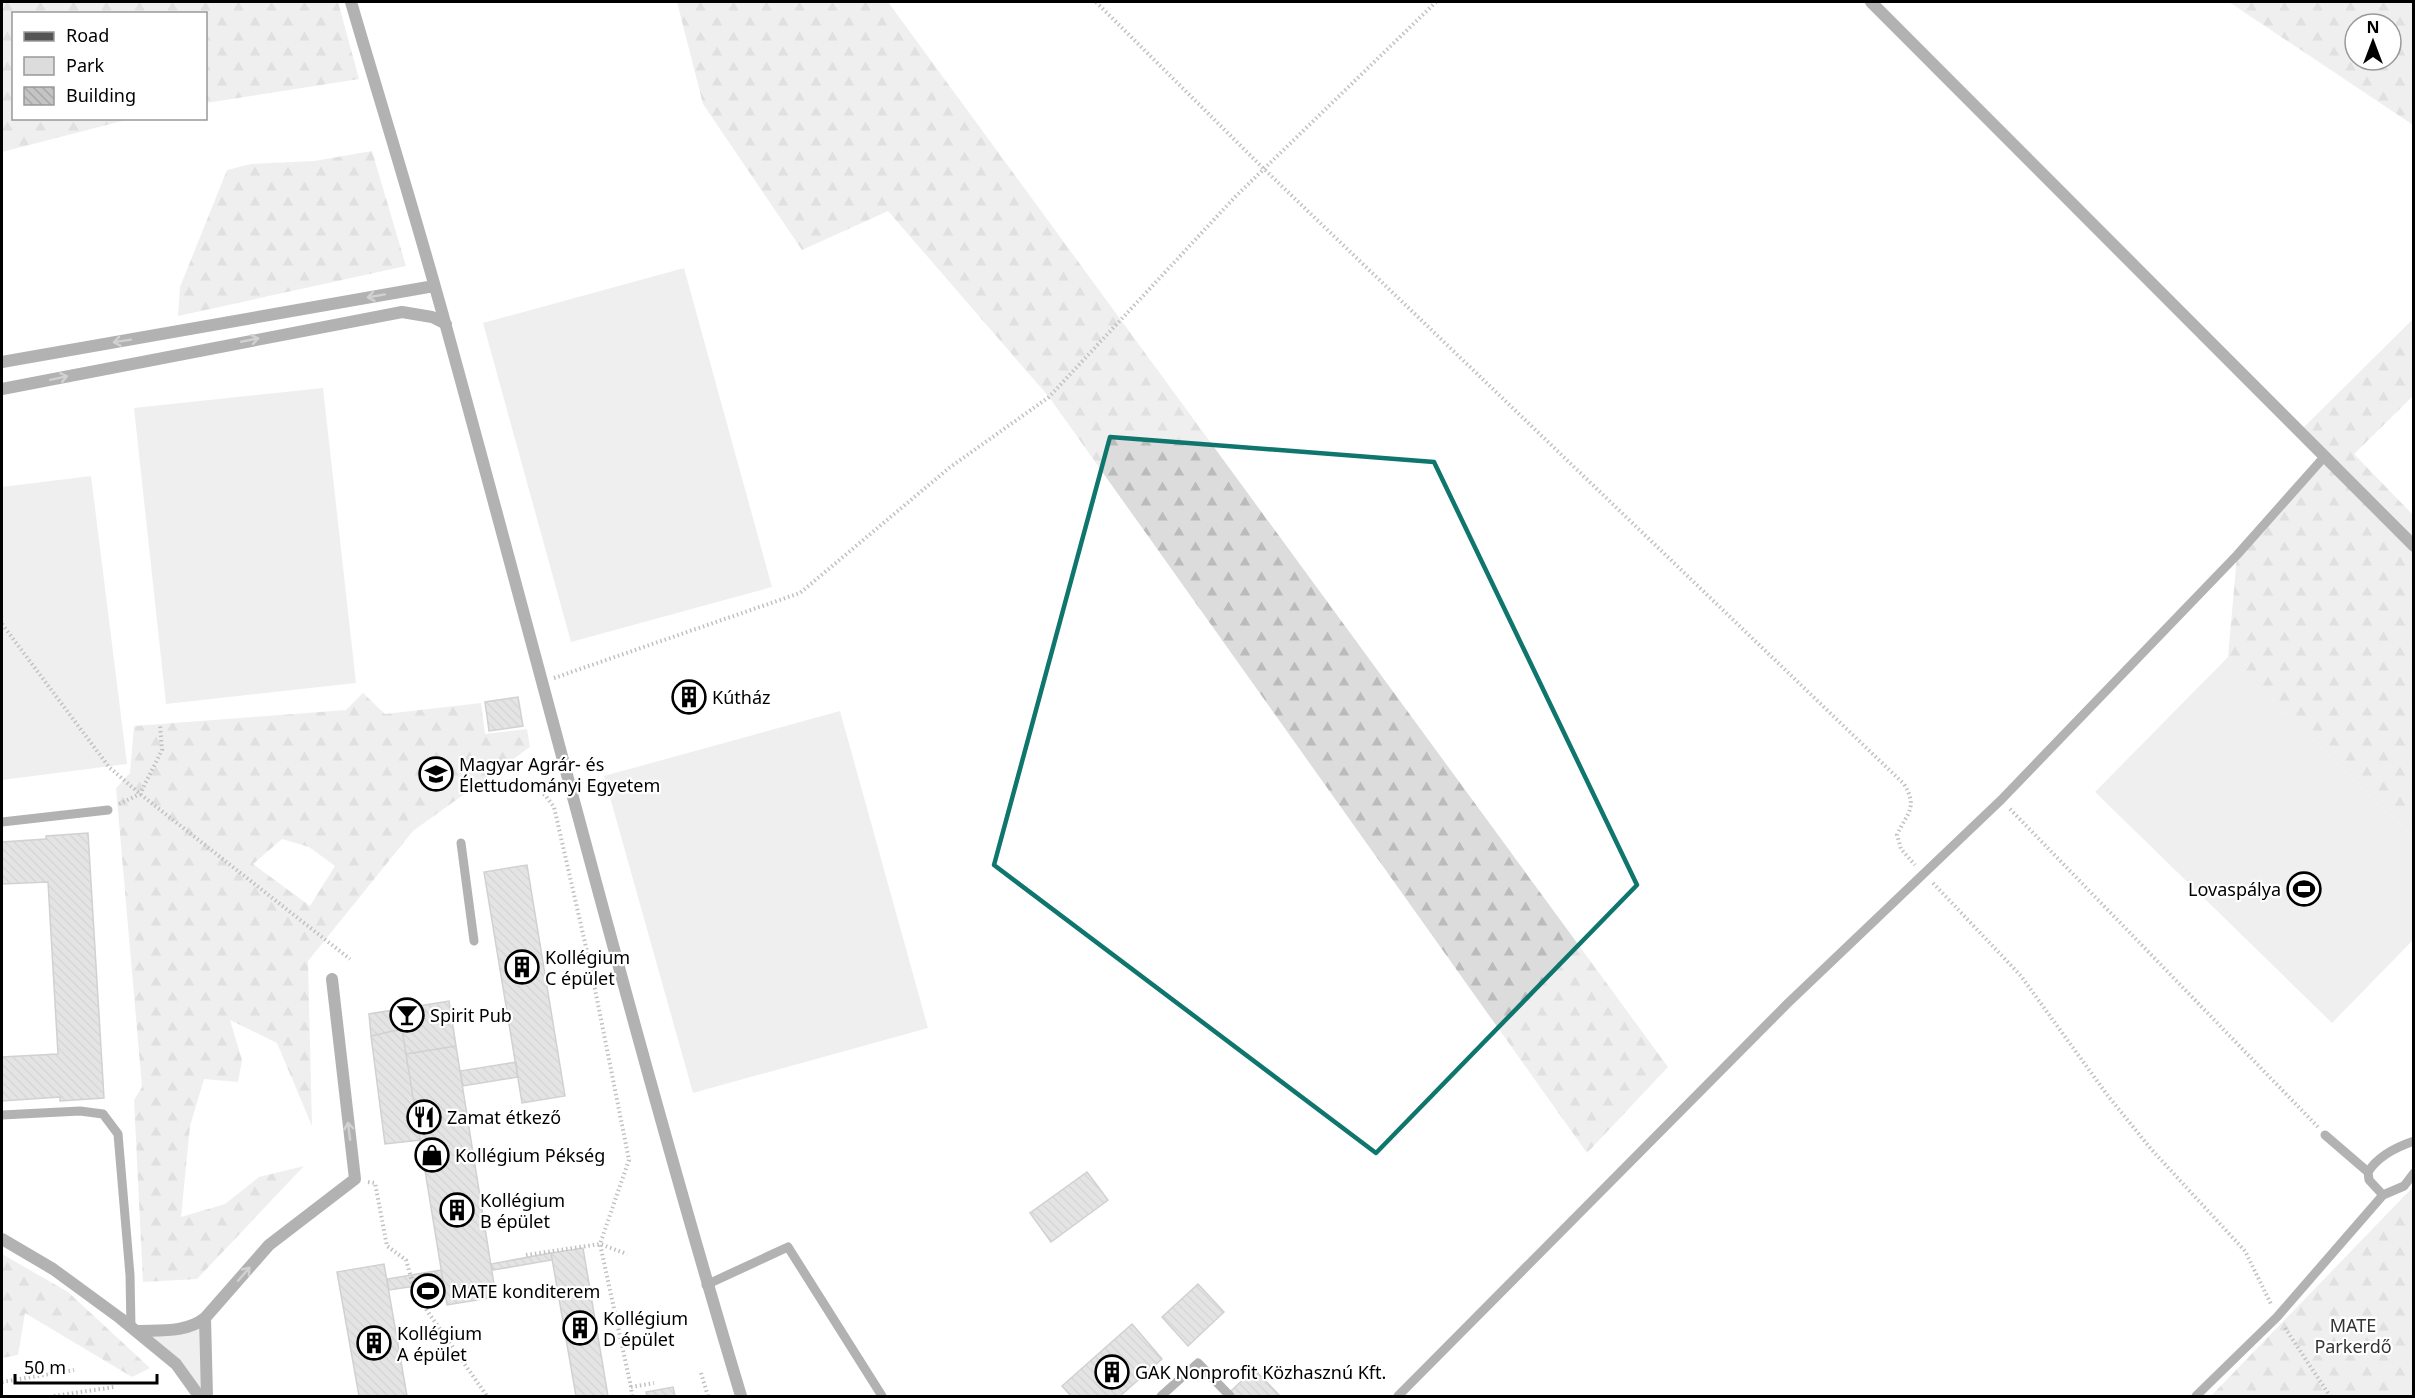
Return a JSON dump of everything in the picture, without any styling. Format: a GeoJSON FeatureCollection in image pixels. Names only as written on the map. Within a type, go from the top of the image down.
{"type":"FeatureCollection","features":[{"type":"Feature","properties":{"kind":"street"},"geometry":{"type":"LineString","coordinates":[[351,2],[446,324],[594,883],[706,1285],[741,1396]]}},
{"type":"Feature","properties":{"kind":"street"},"geometry":{"type":"LineString","coordinates":[[1871,2],[2414,546]]}},
{"type":"Feature","properties":{"kind":"street"},"geometry":{"type":"LineString","coordinates":[[2,362],[434,286]]}},
{"type":"Feature","properties":{"kind":"street"},"geometry":{"type":"LineString","coordinates":[[2,389],[402,312],[432,317],[446,324]]}},
{"type":"Feature","properties":{"kind":"street"},"geometry":{"type":"LineString","coordinates":[[157,335],[162,357]]}},
{"type":"Feature","properties":{"kind":"street"},"geometry":{"type":"LineString","coordinates":[[134,1329],[188,1329],[205,1318],[269,1245],[355,1179],[332,979]]}},
{"type":"Feature","properties":{"kind":"street"},"geometry":{"type":"LineString","coordinates":[[2,1239],[53,1269],[134,1329],[176,1364],[199,1396]]}},
{"type":"Feature","properties":{"kind":"street"},"geometry":{"type":"LineString","coordinates":[[205,1318],[207,1396]]}},
{"type":"Feature","properties":{"kind":"lane"},"geometry":{"type":"LineString","coordinates":[[1398,1396],[1787,1004],[2001,800],[2237,555],[2325,456]]}},
{"type":"Feature","properties":{"kind":"lane"},"geometry":{"type":"LineString","coordinates":[[2,822],[108,810]]}},
{"type":"Feature","properties":{"kind":"lane"},"geometry":{"type":"LineString","coordinates":[[461,843],[474,941]]}},
{"type":"Feature","properties":{"kind":"lane"},"geometry":{"type":"LineString","coordinates":[[2,1115],[80,1111],[103,1114],[118,1134],[134,1329]]}},
{"type":"Feature","properties":{"kind":"lane"},"geometry":{"type":"LineString","coordinates":[[2325,1135],[2368,1172]]}},
{"type":"Feature","properties":{"kind":"lane"},"geometry":{"type":"LineString","coordinates":[[2383,1195],[2369,1180],[2368,1172],[2372,1165],[2396,1148],[2414,1141]]}},
{"type":"Feature","properties":{"kind":"lane"},"geometry":{"type":"LineString","coordinates":[[2196,1396],[2277,1317],[2383,1195],[2404,1186],[2414,1173]]}},
{"type":"Feature","properties":{"kind":"lane"},"geometry":{"type":"LineString","coordinates":[[706,1285],[788,1247],[882,1396]]}},
{"type":"Feature","properties":{"kind":"lane"},"geometry":{"type":"LineString","coordinates":[[1161,1396],[1198,1363],[1230,1396]]}},
{"type":"Feature","properties":{"kind":"path"},"geometry":{"type":"LineString","coordinates":[[1096,2],[1264,169],[1904,784],[1909,793],[1911,811],[1908,820],[1897,835],[1898,844],[2022,976],[2115,1105],[2151,1149],[2246,1251],[2277,1317],[2330,1396]]}},
{"type":"Feature","properties":{"kind":"path"},"geometry":{"type":"LineString","coordinates":[[542,682],[800,593],[949,468],[1049,397],[1234,197],[1436,2]]}},
{"type":"Feature","properties":{"kind":"path"},"geometry":{"type":"LineString","coordinates":[[2,624],[109,767],[140,794],[350,959]]}},
{"type":"Feature","properties":{"kind":"path"},"geometry":{"type":"LineString","coordinates":[[108,810],[140,794],[162,750],[160,724]]}},
{"type":"Feature","properties":{"kind":"path"},"geometry":{"type":"LineString","coordinates":[[523,784],[545,795],[554,807],[591,969],[629,1160],[600,1244],[632,1396]]}},
{"type":"Feature","properties":{"kind":"path"},"geometry":{"type":"LineString","coordinates":[[2001,800],[2325,1135]]}},
{"type":"Feature","properties":{"kind":"path"},"geometry":{"type":"LineString","coordinates":[[355,1179],[375,1183],[387,1246],[406,1260],[416,1295],[487,1396]]}},
{"type":"Feature","properties":{"kind":"path"},"geometry":{"type":"LineString","coordinates":[[526,1255],[600,1244],[627,1254]]}},
{"type":"Feature","properties":{"kind":"path"},"geometry":{"type":"LineString","coordinates":[[2,1382],[74,1370]]}},
{"type":"Feature","properties":{"kind":"path"},"geometry":{"type":"LineString","coordinates":[[701,1372],[708,1396]]}},
{"type":"Feature","properties":{"kind":"path"},"geometry":{"type":"LineString","coordinates":[[631,1387],[654,1383]]}},
{"type":"Feature","properties":{"kind":"path"},"geometry":{"type":"LineString","coordinates":[[54,1396],[114,1388]]}},
{"type":"Feature","properties":{"kind":"highlighted area"},"geometry":{"type":"Polygon","coordinates":[[[1110,437],[1434,462],[1637,885],[1376,1153],[994,865],[1110,437]]]}},
{"type":"Feature","properties":{"kind":"green space"},"geometry":{"type":"Polygon","coordinates":[[[2,2],[338,2],[359,79],[207,103],[207,12],[12,12],[12,120],[126,120],[2,152],[2,2]]]}},
{"type":"Feature","properties":{"kind":"green space"},"geometry":{"type":"Polygon","coordinates":[[[677,2],[888,2],[1668,1067],[1587,1153],[1049,397],[888,211],[802,250],[703,104],[677,2]]]}},
{"type":"Feature","properties":{"kind":"green space"},"geometry":{"type":"Polygon","coordinates":[[[2229,2],[2413,2],[2413,125],[2229,2]]]}},
{"type":"Feature","properties":{"kind":"green space"},"geometry":{"type":"Polygon","coordinates":[[[372,151],[406,266],[178,316],[180,287],[227,170],[251,164],[314,161],[372,151]]]}},
{"type":"Feature","properties":{"kind":"green space"},"geometry":{"type":"Polygon","coordinates":[[[684,268],[772,587],[571,642],[483,323],[684,268]]]}},
{"type":"Feature","properties":{"kind":"green space"},"geometry":{"type":"Polygon","coordinates":[[[2413,319],[2413,396],[2354,454],[2413,515],[2413,838],[2228,657],[2237,555],[2325,457],[2300,431],[2413,319]]]}},
{"type":"Feature","properties":{"kind":"green space"},"geometry":{"type":"Polygon","coordinates":[[[323,388],[356,683],[166,704],[134,408],[323,388]]]}},
{"type":"Feature","properties":{"kind":"green space"},"geometry":{"type":"Polygon","coordinates":[[[91,476],[127,764],[2,780],[2,487],[91,476]]]}},
{"type":"Feature","properties":{"kind":"green space","name":"Lovaspálya"},"geometry":{"type":"Polygon","coordinates":[[[2228,657],[2413,838],[2413,940],[2332,1023],[2095,792],[2228,657]]]}},
{"type":"Feature","properties":{"kind":"green space"},"geometry":{"type":"Polygon","coordinates":[[[363,693],[385,714],[481,703],[485,734],[527,729],[530,747],[413,831],[308,961],[312,1126],[277,1043],[230,1020],[242,1060],[238,1082],[204,1079],[190,1126],[181,1217],[225,1204],[259,1177],[304,1166],[197,1279],[143,1282],[134,1100],[142,1087],[116,788],[130,773],[134,726],[346,710],[363,693]],[[282,839],[253,864],[310,906],[335,866],[309,847],[282,839]]]}},
{"type":"Feature","properties":{"kind":"green space"},"geometry":{"type":"Polygon","coordinates":[[[840,711],[928,1028],[693,1093],[604,776],[840,711]]]}},
{"type":"Feature","properties":{"kind":"green space","name":"MATE Parkerdő"},"geometry":{"type":"Polygon","coordinates":[[[2413,1187],[2413,1396],[2211,1396],[2413,1187]]]}},
{"type":"Feature","properties":{"kind":"green space"},"geometry":{"type":"Polygon","coordinates":[[[2,1254],[68,1292],[150,1368],[132,1377],[25,1313],[18,1355],[2,1358],[2,1254]]]}},
{"type":"Feature","properties":{"kind":"green space"},"geometry":{"type":"Polygon","coordinates":[[[205,1318],[207,1396],[137,1331],[205,1318]]]}},
{"type":"Feature","properties":{"kind":"building","name":"Kútház"},"geometry":{"type":"Polygon","coordinates":[[[685,688],[693,688],[698,693],[696,704],[685,706],[680,701],[680,693],[685,688]]]}},
{"type":"Feature","properties":{"kind":"building"},"geometry":{"type":"Polygon","coordinates":[[[518,697],[523,726],[489,731],[485,702],[518,697]]]}},
{"type":"Feature","properties":{"kind":"building"},"geometry":{"type":"Polygon","coordinates":[[[88,833],[104,1098],[60,1101],[60,1097],[2,1101],[2,1057],[58,1054],[48,882],[2,884],[2,842],[88,833]]]}},
{"type":"Feature","properties":{"kind":"building","name":"Kollégium C épület"},"geometry":{"type":"Polygon","coordinates":[[[527,865],[565,1096],[522,1103],[484,872],[527,865]]]}},
{"type":"Feature","properties":{"kind":"building"},"geometry":{"type":"Polygon","coordinates":[[[449,1001],[456,1046],[406,1054],[402,1029],[371,1036],[369,1014],[449,1001]]]}},
{"type":"Feature","properties":{"kind":"building"},"geometry":{"type":"Polygon","coordinates":[[[402,1029],[420,1140],[385,1144],[371,1036],[402,1029]]]}},
{"type":"Feature","properties":{"kind":"building","name":"Kollégium B épület"},"geometry":{"type":"Polygon","coordinates":[[[456,1046],[496,1297],[447,1305],[406,1054],[456,1046]]]}},
{"type":"Feature","properties":{"kind":"building"},"geometry":{"type":"Polygon","coordinates":[[[516,1062],[518,1077],[463,1086],[460,1071],[516,1062]]]}},
{"type":"Feature","properties":{"kind":"building"},"geometry":{"type":"Polygon","coordinates":[[[1087,1172],[1108,1200],[1051,1242],[1030,1213],[1087,1172]]]}},
{"type":"Feature","properties":{"kind":"building","name":"Kollégium D épület"},"geometry":{"type":"Polygon","coordinates":[[[583,1248],[608,1396],[576,1396],[551,1253],[583,1248]]]}},
{"type":"Feature","properties":{"kind":"building"},"geometry":{"type":"Polygon","coordinates":[[[551,1253],[552,1260],[493,1270],[491,1264],[551,1253]]]}},
{"type":"Feature","properties":{"kind":"building","name":"Kollégium A épület"},"geometry":{"type":"Polygon","coordinates":[[[384,1264],[407,1396],[359,1396],[337,1272],[384,1264]]]}},
{"type":"Feature","properties":{"kind":"building"},"geometry":{"type":"Polygon","coordinates":[[[441,1270],[443,1282],[389,1290],[387,1279],[441,1270]]]}},
{"type":"Feature","properties":{"kind":"building"},"geometry":{"type":"Polygon","coordinates":[[[1198,1284],[1224,1312],[1188,1346],[1162,1317],[1198,1284]]]}},
{"type":"Feature","properties":{"kind":"building","name":"GAK Nonprofit Közhasznú Kft."},"geometry":{"type":"Polygon","coordinates":[[[1132,1324],[1162,1359],[1120,1396],[1071,1396],[1062,1386],[1132,1324]]]}},
{"type":"Feature","properties":{"kind":"building"},"geometry":{"type":"Polygon","coordinates":[[[1254,1369],[1280,1396],[1234,1396],[1230,1392],[1254,1369]]]}},
{"type":"Feature","properties":{"kind":"building"},"geometry":{"type":"Polygon","coordinates":[[[673,1387],[675,1396],[647,1396],[646,1392],[673,1387]]]}},
{"type":"Feature","properties":{"kind":"place","name":"Kútház"},"geometry":{"type":"Point","coordinates":[689,697]}},
{"type":"Feature","properties":{"kind":"place","name":"Magyar Agrár- és Élettudományi Egyetem"},"geometry":{"type":"Point","coordinates":[436,774]}},
{"type":"Feature","properties":{"kind":"place","name":"Lovaspálya"},"geometry":{"type":"Point","coordinates":[2304,889]}},
{"type":"Feature","properties":{"kind":"place","name":"Kollégium C épület"},"geometry":{"type":"Point","coordinates":[522,967]}},
{"type":"Feature","properties":{"kind":"place","name":"Spirit Pub"},"geometry":{"type":"Point","coordinates":[407,1015]}},
{"type":"Feature","properties":{"kind":"place","name":"Zamat étkező"},"geometry":{"type":"Point","coordinates":[424,1117]}},
{"type":"Feature","properties":{"kind":"place","name":"Kollégium Pékség"},"geometry":{"type":"Point","coordinates":[432,1155]}},
{"type":"Feature","properties":{"kind":"place","name":"Kollégium B épület"},"geometry":{"type":"Point","coordinates":[457,1210]}},
{"type":"Feature","properties":{"kind":"place","name":"MATE konditerem"},"geometry":{"type":"Point","coordinates":[428,1291]}},
{"type":"Feature","properties":{"kind":"place","name":"Kollégium D épület"},"geometry":{"type":"Point","coordinates":[580,1328]}},
{"type":"Feature","properties":{"kind":"place","name":"Kollégium A épület"},"geometry":{"type":"Point","coordinates":[374,1343]}},
{"type":"Feature","properties":{"kind":"place","name":"GAK Nonprofit Közhasznú Kft."},"geometry":{"type":"Point","coordinates":[1112,1372]}}]}
